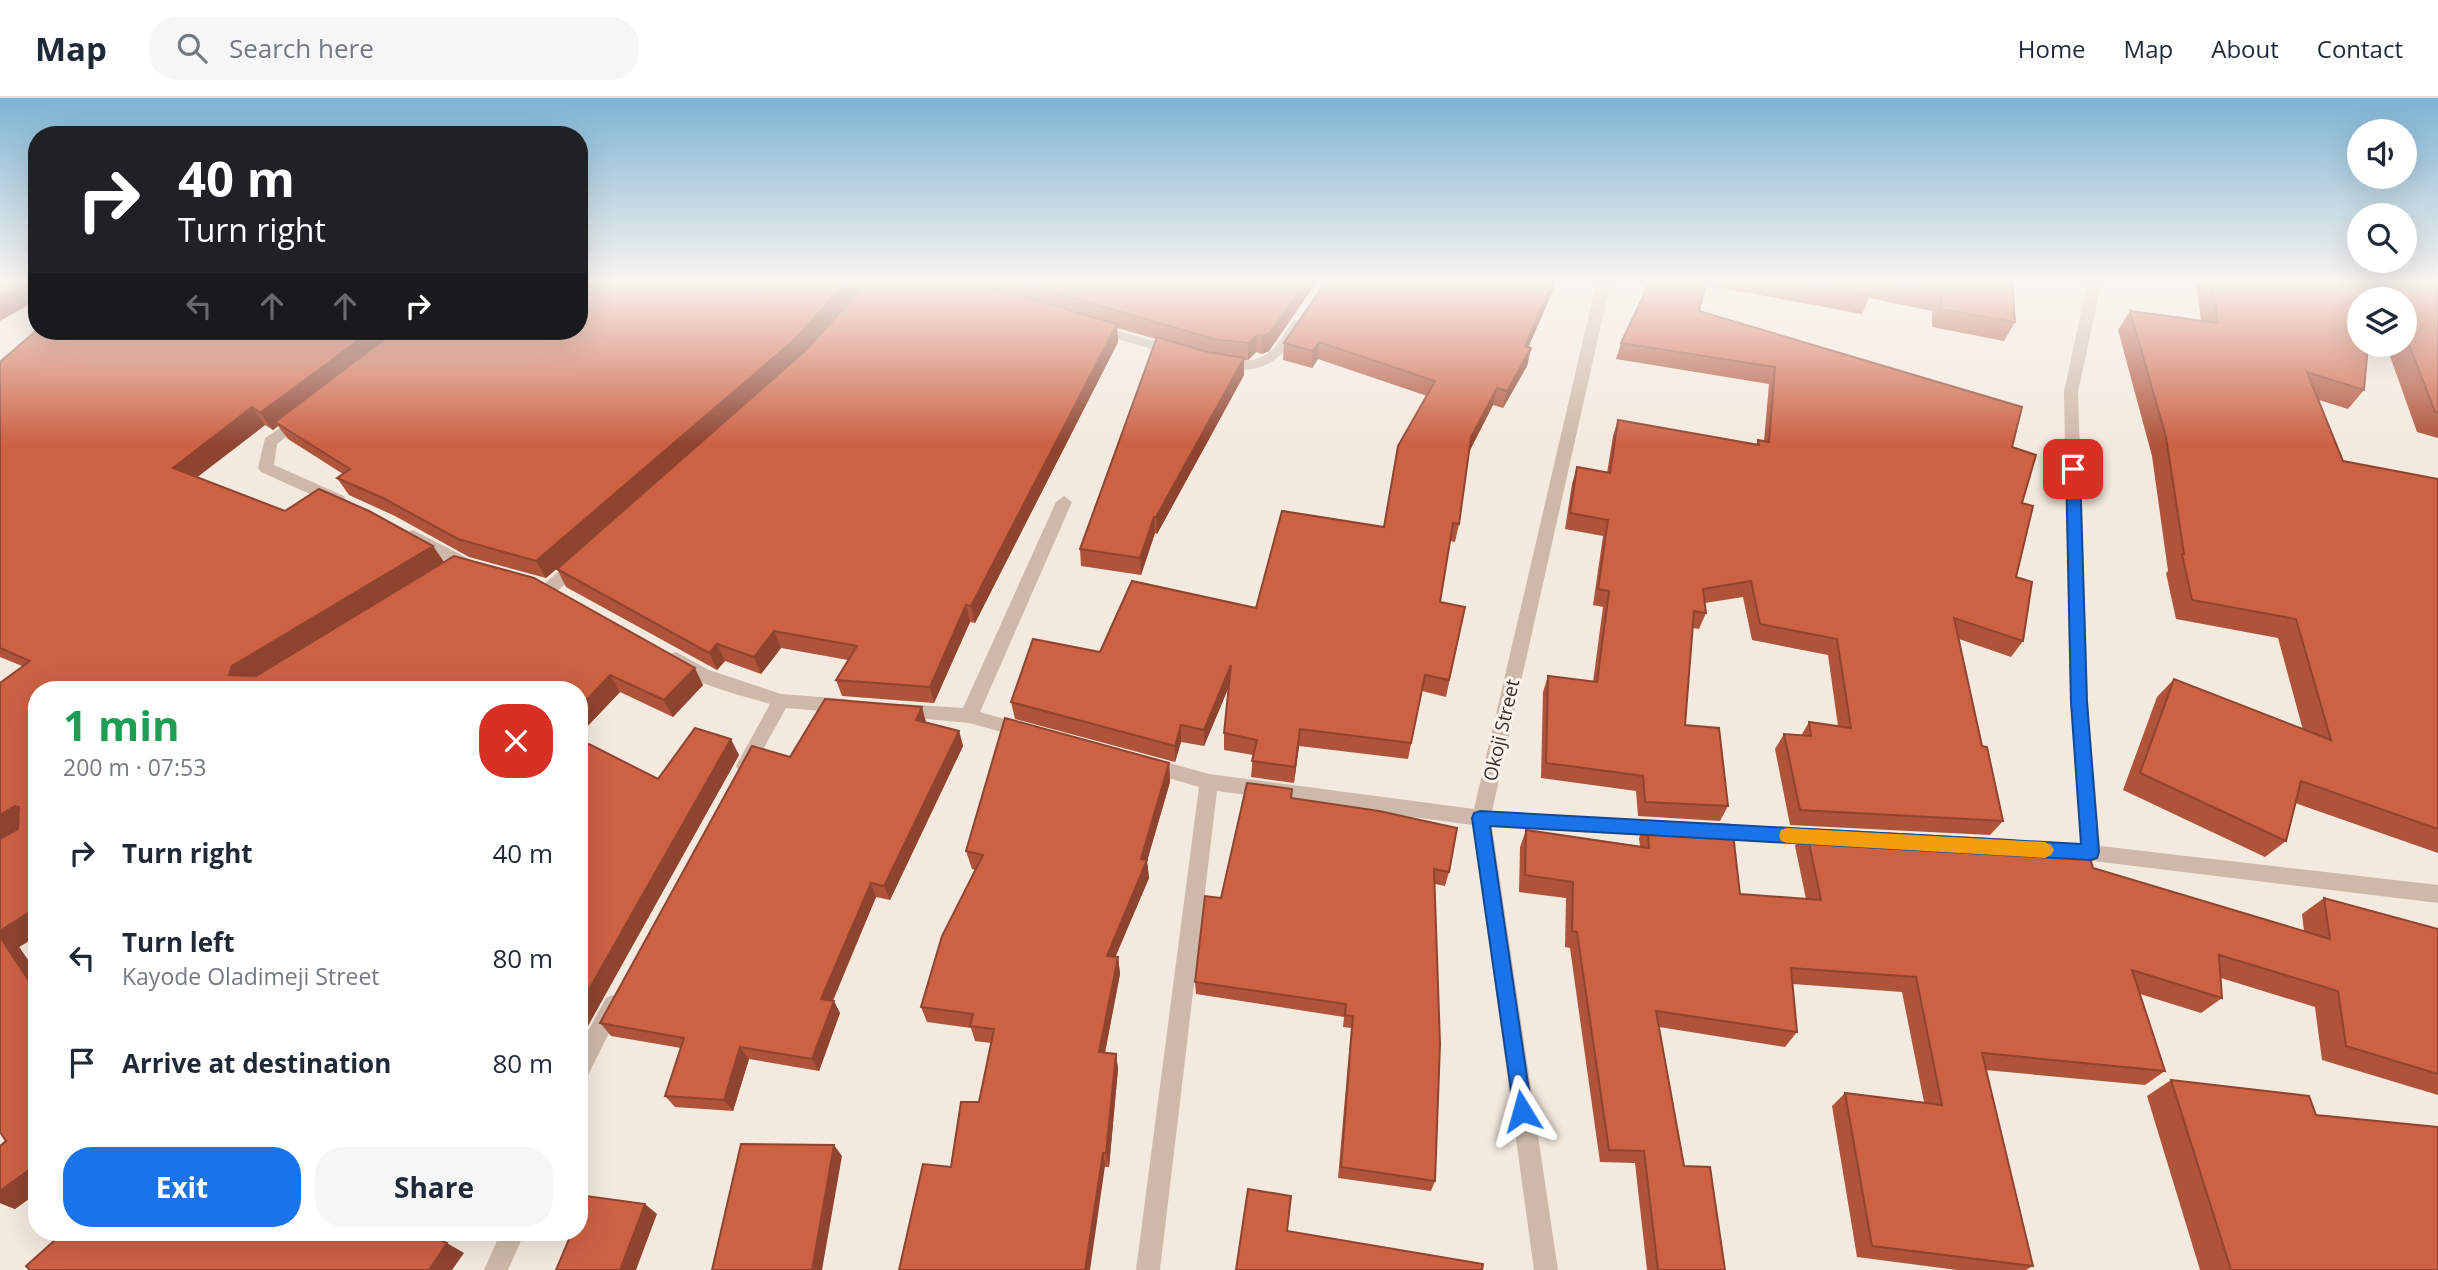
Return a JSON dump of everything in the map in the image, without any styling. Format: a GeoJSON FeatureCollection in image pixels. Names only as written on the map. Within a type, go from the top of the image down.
{"type":"FeatureCollection","features":[{"type":"Feature","properties":{"kind":"street"},"geometry":{"type":"LineString","coordinates":[[1119,335],[1186,355]]}},
{"type":"Feature","properties":{"kind":"street"},"geometry":{"type":"LineString","coordinates":[[1213,363],[1250,368],[1276,356],[1291,335]]}},
{"type":"Feature","properties":{"kind":"street","name":"Okoji Street"},"geometry":{"type":"LineString","coordinates":[[1545,1270],[1480,818],[1591,335]]}},
{"type":"Feature","properties":{"kind":"street"},"geometry":{"type":"LineString","coordinates":[[2083,335],[2071,392],[2079,702],[2091,852]]}},
{"type":"Feature","properties":{"kind":"street"},"geometry":{"type":"LineString","coordinates":[[312,410],[270,442],[266,468],[351,506]]}},
{"type":"Feature","properties":{"kind":"street"},"geometry":{"type":"LineString","coordinates":[[969,716],[1064,502]]}},
{"type":"Feature","properties":{"kind":"street"},"geometry":{"type":"LineString","coordinates":[[399,528],[470,565],[440,577]]}},
{"type":"Feature","properties":{"kind":"street"},"geometry":{"type":"LineString","coordinates":[[550,589],[591,552]]}},
{"type":"Feature","properties":{"kind":"street"},"geometry":{"type":"LineString","coordinates":[[660,651],[704,675],[781,701],[861,708]]}},
{"type":"Feature","properties":{"kind":"street"},"geometry":{"type":"LineString","coordinates":[[738,780],[781,701]]}},
{"type":"Feature","properties":{"kind":"street"},"geometry":{"type":"LineString","coordinates":[[888,710],[969,716],[1036,734]]}},
{"type":"Feature","properties":{"kind":"street"},"geometry":{"type":"LineString","coordinates":[[1129,760],[1209,782],[1480,818],[1841,839]]}},
{"type":"Feature","properties":{"kind":"street"},"geometry":{"type":"LineString","coordinates":[[1148,1270],[1209,782]]}},
{"type":"Feature","properties":{"kind":"street"},"geometry":{"type":"LineString","coordinates":[[2049,850],[2091,852],[2438,894]]}},
{"type":"Feature","properties":{"kind":"street"},"geometry":{"type":"LineString","coordinates":[[588,1053],[622,988]]}},
{"type":"Feature","properties":{"kind":"street"},"geometry":{"type":"LineString","coordinates":[[496,1270],[509,1241]]}},
{"type":"Feature","properties":{"kind":"building"},"geometry":{"type":"Polygon","coordinates":[[[588,335],[799,335],[536,561],[458,539],[383,498],[337,478],[350,469],[275,422],[383,340],[588,340],[588,335]]]}},
{"type":"Feature","properties":{"kind":"building"},"geometry":{"type":"Polygon","coordinates":[[[820,335],[1111,335],[971,606],[966,605],[930,687],[836,680],[857,646],[774,631],[754,657],[717,644],[709,653],[557,569],[807,349],[820,335]]]}},
{"type":"Feature","properties":{"kind":"building"},"geometry":{"type":"Polygon","coordinates":[[[1199,335],[1265,335],[1257,335],[1248,343],[1199,335]]]}},
{"type":"Feature","properties":{"kind":"building"},"geometry":{"type":"Polygon","coordinates":[[[1290,335],[1530,335],[1525,346],[1531,348],[1507,391],[1497,388],[1471,437],[1459,524],[1453,523],[1440,602],[1465,607],[1449,680],[1425,675],[1411,743],[1300,729],[1295,767],[1252,761],[1257,740],[1224,733],[1231,665],[1204,730],[1181,725],[1175,746],[1011,702],[1033,639],[1100,652],[1132,581],[1256,608],[1282,511],[1384,527],[1398,446],[1435,381],[1319,342],[1313,351],[1284,343],[1290,335]]]}},
{"type":"Feature","properties":{"kind":"building"},"geometry":{"type":"Polygon","coordinates":[[[1625,335],[1779,335],[2022,407],[2012,447],[2036,455],[2022,503],[2033,506],[2016,577],[2032,582],[2023,641],[1954,618],[1982,746],[1987,747],[2003,821],[1800,810],[1784,734],[1811,736],[1809,722],[1851,728],[1837,639],[1760,624],[1751,581],[1703,589],[1706,613],[1694,611],[1685,725],[1719,728],[1728,806],[1645,802],[1643,776],[1546,763],[1548,676],[1597,682],[1609,591],[1598,589],[1608,520],[1570,513],[1577,467],[1610,473],[1618,420],[1759,445],[1758,440],[1769,442],[1775,367],[1621,343],[1625,335]]]}},
{"type":"Feature","properties":{"kind":"building"},"geometry":{"type":"Polygon","coordinates":[[[2137,335],[2347,335],[2347,357],[2367,357],[2364,390],[2307,372],[2343,461],[2438,479],[2438,829],[2301,781],[2286,841],[2140,773],[2174,679],[2331,740],[2296,619],[2192,600],[2166,437],[2137,335]]]}},
{"type":"Feature","properties":{"kind":"building"},"geometry":{"type":"Polygon","coordinates":[[[2417,335],[2438,335],[2438,413],[2435,412],[2414,357],[2417,357],[2417,335]]]}},
{"type":"Feature","properties":{"kind":"building"},"geometry":{"type":"Polygon","coordinates":[[[1157,337],[1207,352],[1244,358],[1154,517],[1140,558],[1080,549],[1157,337]]]}},
{"type":"Feature","properties":{"kind":"building"},"geometry":{"type":"Polygon","coordinates":[[[28,338],[28,340],[359,340],[260,413],[252,407],[173,468],[285,511],[319,489],[369,511],[433,546],[232,666],[229,675],[256,676],[454,556],[534,578],[695,668],[664,700],[610,675],[588,698],[588,681],[28,681],[28,913],[0,931],[0,839],[18,829],[19,807],[15,806],[0,815],[0,683],[30,661],[0,648],[0,362],[28,338]]]}},
{"type":"Feature","properties":{"kind":"building"},"geometry":{"type":"Polygon","coordinates":[[[825,699],[922,707],[916,720],[959,731],[884,886],[871,883],[821,999],[834,1001],[812,1059],[740,1047],[724,1100],[665,1096],[684,1038],[600,1023],[752,746],[790,757],[825,699]]]}},
{"type":"Feature","properties":{"kind":"building"},"geometry":{"type":"Polygon","coordinates":[[[1005,718],[1169,763],[1141,859],[1147,860],[1107,956],[1118,957],[1099,1052],[1116,1054],[1106,1153],[1103,1153],[1085,1270],[899,1270],[923,1164],[951,1167],[961,1102],[979,1102],[994,1029],[970,1026],[973,1014],[921,1007],[942,936],[983,855],[966,851],[1005,718]]]}},
{"type":"Feature","properties":{"kind":"building"},"geometry":{"type":"Polygon","coordinates":[[[695,728],[731,739],[588,991],[588,745],[658,779],[695,728]]]}},
{"type":"Feature","properties":{"kind":"building"},"geometry":{"type":"Polygon","coordinates":[[[1247,783],[1292,789],[1291,798],[1379,811],[1457,828],[1449,872],[1434,869],[1440,1044],[1435,1181],[1341,1167],[1353,1016],[1345,1015],[1346,1004],[1195,982],[1205,896],[1221,898],[1247,783]]]}},
{"type":"Feature","properties":{"kind":"building"},"geometry":{"type":"Polygon","coordinates":[[[1647,821],[1732,825],[1740,894],[1821,900],[1806,829],[2010,840],[2088,851],[2093,868],[2330,939],[2324,898],[2438,929],[2438,1074],[2346,1046],[2338,991],[2219,955],[2222,998],[2132,970],[2165,1071],[1982,1053],[2033,1266],[1872,1246],[1845,1093],[1942,1105],[1916,977],[1791,968],[1797,1032],[1656,1011],[1684,1166],[1710,1167],[1725,1270],[1658,1270],[1644,1151],[1609,1150],[1577,932],[1572,931],[1573,882],[1525,875],[1526,830],[1649,848],[1647,821]]]}},
{"type":"Feature","properties":{"kind":"building"},"geometry":{"type":"Polygon","coordinates":[[[0,937],[28,979],[28,1171],[0,1191],[0,1146],[6,1141],[0,1132],[0,937]]]}},
{"type":"Feature","properties":{"kind":"building"},"geometry":{"type":"Polygon","coordinates":[[[2171,1080],[2309,1096],[2316,1115],[2438,1127],[2438,1270],[2231,1270],[2171,1080]]]}},
{"type":"Feature","properties":{"kind":"building"},"geometry":{"type":"Polygon","coordinates":[[[741,1144],[834,1145],[812,1270],[712,1270],[741,1144]]]}},
{"type":"Feature","properties":{"kind":"building"},"geometry":{"type":"Polygon","coordinates":[[[1248,1189],[1291,1196],[1287,1231],[1483,1264],[1482,1270],[1236,1270],[1248,1189]]]}},
{"type":"Feature","properties":{"kind":"building"},"geometry":{"type":"Polygon","coordinates":[[[588,1196],[645,1204],[620,1270],[556,1270],[568,1241],[588,1241],[588,1196]]]}},
{"type":"Feature","properties":{"kind":"building"},"geometry":{"type":"Polygon","coordinates":[[[54,1241],[447,1243],[429,1270],[30,1270],[26,1266],[54,1241]]]}},
{"type":"Feature","properties":{"kind":"slow traffic"},"geometry":{"type":"LineString","coordinates":[[1787,836],[2045,850]]}},
{"type":"Feature","properties":{"kind":"route"},"geometry":{"type":"LineString","coordinates":[[1522,1111],[1480,818],[2091,852],[2079,702],[2073,469]]}}]}
